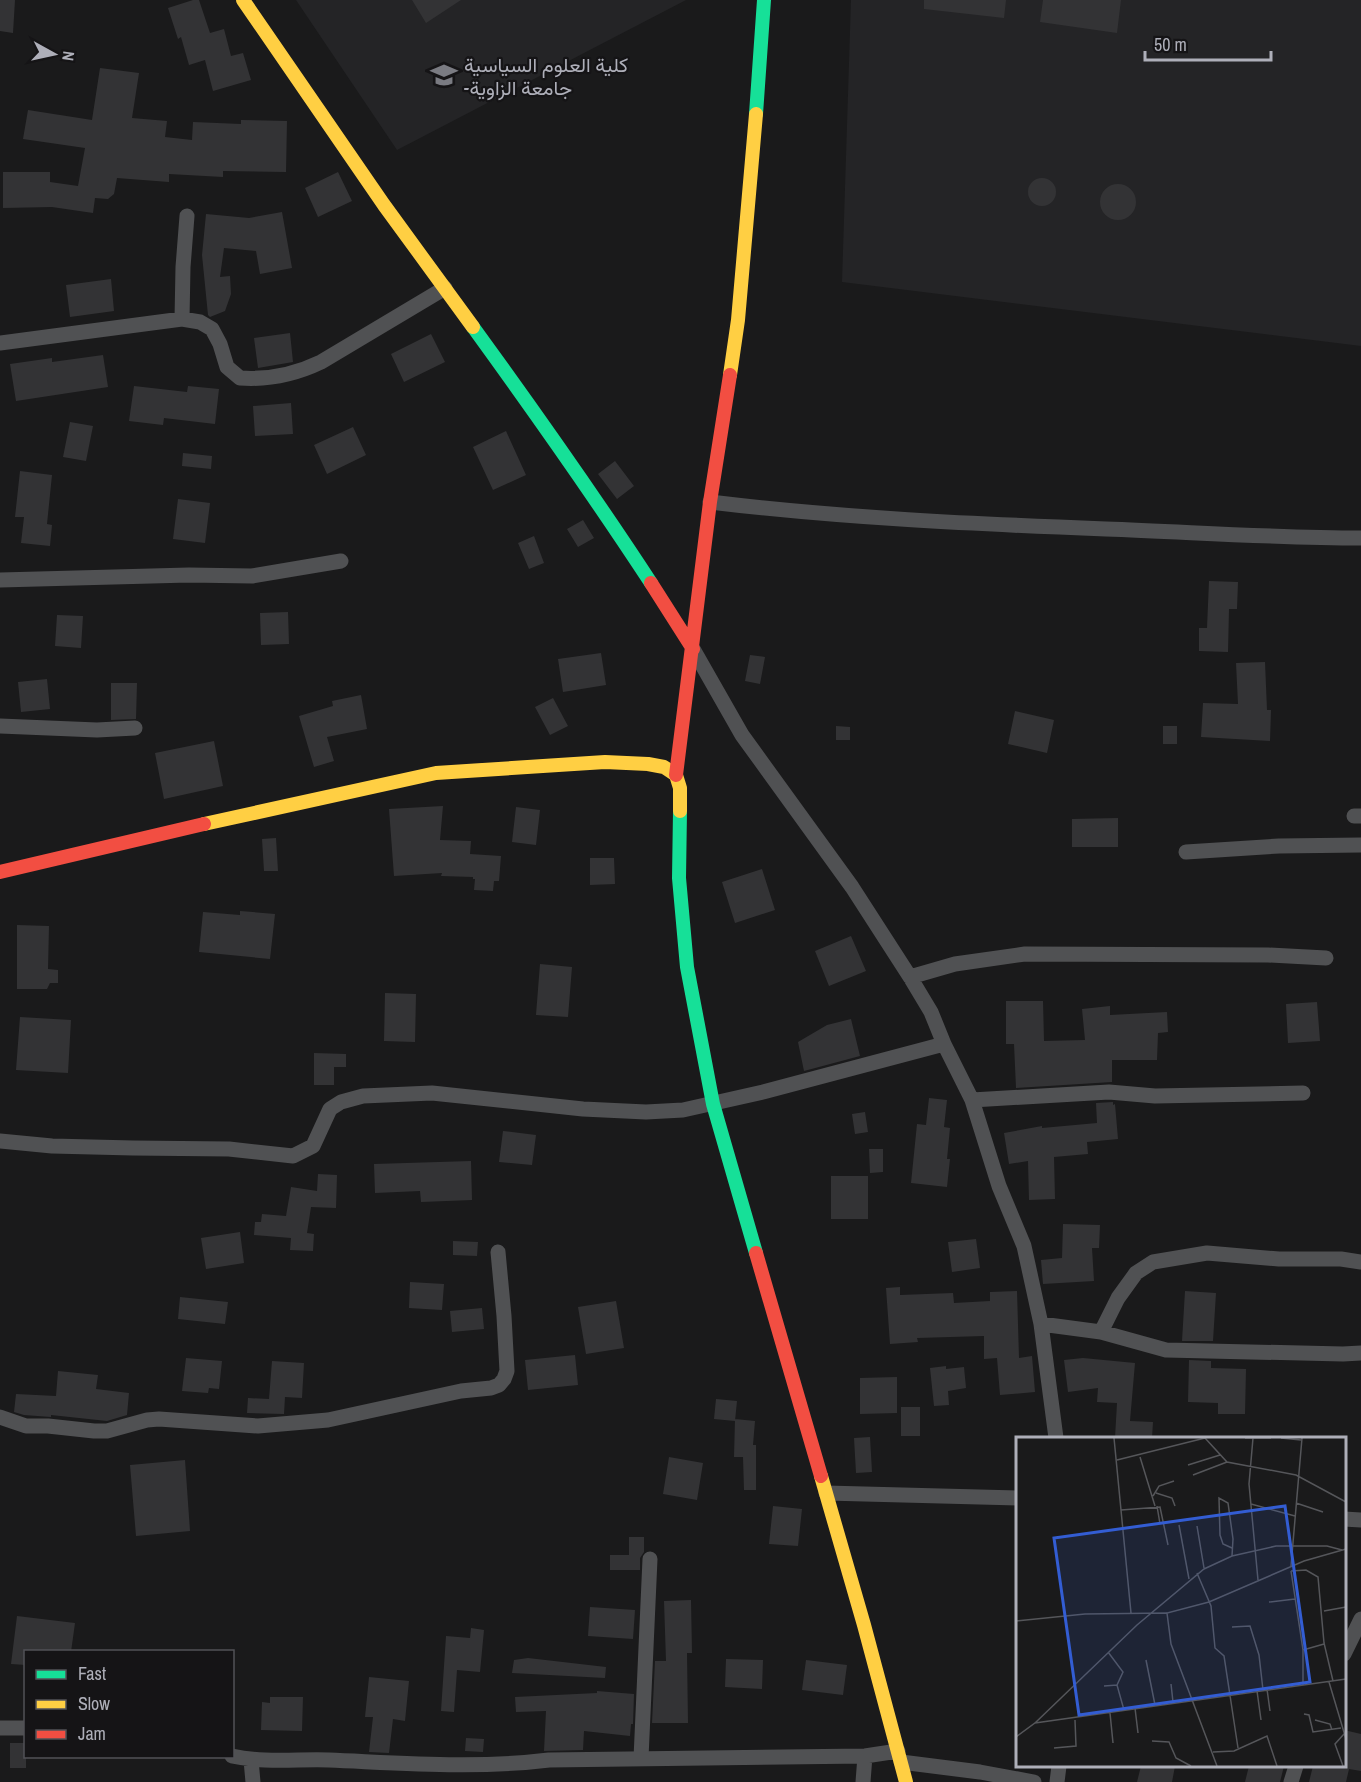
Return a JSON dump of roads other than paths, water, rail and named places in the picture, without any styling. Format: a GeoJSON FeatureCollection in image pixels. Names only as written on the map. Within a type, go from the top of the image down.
{"type":"FeatureCollection","features":[{"type":"Feature","properties":{"kind":"street"},"geometry":{"type":"LineString","coordinates":[[243,0],[384,205],[521,393],[616,530],[693,649],[742,735],[852,887],[931,1012],[972,1100],[999,1186],[1024,1246],[1041,1324],[1056,1437]]}},
{"type":"Feature","properties":{"kind":"street"},"geometry":{"type":"LineString","coordinates":[[764,0],[754,148],[738,320],[710,502],[676,775],[680,788],[679,878],[687,967],[712,1104],[864,1625],[906,1782]]}},
{"type":"Feature","properties":{"kind":"street"},"geometry":{"type":"LineString","coordinates":[[183,319],[183,267],[187,216]]}},
{"type":"Feature","properties":{"kind":"street"},"geometry":{"type":"LineString","coordinates":[[0,343],[183,319],[200,322],[212,330],[220,344],[227,367],[240,378],[277,376],[304,370],[321,362],[445,288]]}},
{"type":"Feature","properties":{"kind":"street"},"geometry":{"type":"LineString","coordinates":[[710,502],[867,517],[1004,526],[1296,538],[1361,538]]}},
{"type":"Feature","properties":{"kind":"street"},"geometry":{"type":"LineString","coordinates":[[0,580],[189,575],[252,576],[341,561]]}},
{"type":"Feature","properties":{"kind":"street"},"geometry":{"type":"LineString","coordinates":[[0,726],[135,728]]}},
{"type":"Feature","properties":{"kind":"street"},"geometry":{"type":"LineString","coordinates":[[0,872],[304,801],[436,773],[605,762],[648,764],[664,767],[676,775]]}},
{"type":"Feature","properties":{"kind":"street"},"geometry":{"type":"LineString","coordinates":[[1186,852],[1279,846],[1361,845]]}},
{"type":"Feature","properties":{"kind":"street"},"geometry":{"type":"LineString","coordinates":[[910,976],[955,964],[1025,954],[1268,955],[1326,958]]}},
{"type":"Feature","properties":{"kind":"street"},"geometry":{"type":"LineString","coordinates":[[0,1141],[52,1146],[229,1149],[293,1156],[313,1146],[330,1109],[341,1102],[363,1096],[432,1093],[583,1109],[646,1112],[683,1110],[763,1092],[944,1044]]}},
{"type":"Feature","properties":{"kind":"street"},"geometry":{"type":"LineString","coordinates":[[972,1100],[1109,1092],[1155,1096],[1303,1093]]}},
{"type":"Feature","properties":{"kind":"street"},"geometry":{"type":"LineString","coordinates":[[0,1417],[26,1426],[94,1431],[107,1431],[159,1419],[258,1426],[328,1419],[461,1391],[491,1388],[504,1379],[507,1371],[498,1252]]}},
{"type":"Feature","properties":{"kind":"street"},"geometry":{"type":"LineString","coordinates":[[1101,1332],[1118,1298],[1136,1274],[1153,1262],[1207,1253],[1279,1259],[1341,1259],[1361,1262]]}},
{"type":"Feature","properties":{"kind":"street"},"geometry":{"type":"LineString","coordinates":[[1041,1324],[1101,1332],[1166,1350],[1361,1353]]}},
{"type":"Feature","properties":{"kind":"street"},"geometry":{"type":"LineString","coordinates":[[826,1493],[1016,1498]]}},
{"type":"Feature","properties":{"kind":"street"},"geometry":{"type":"LineString","coordinates":[[1346,1519],[1361,1520]]}},
{"type":"Feature","properties":{"kind":"street"},"geometry":{"type":"LineString","coordinates":[[641,1758],[650,1559]]}},
{"type":"Feature","properties":{"kind":"street"},"geometry":{"type":"LineString","coordinates":[[1346,1650],[1361,1619]]}},
{"type":"Feature","properties":{"kind":"street"},"geometry":{"type":"LineString","coordinates":[[0,1728],[24,1728]]}},
{"type":"Feature","properties":{"kind":"street"},"geometry":{"type":"LineString","coordinates":[[234,1756],[251,1760],[509,1765],[549,1760],[641,1758],[673,1760],[899,1757],[1034,1782]]}},
{"type":"Feature","properties":{"kind":"street"},"geometry":{"type":"LineString","coordinates":[[863,1782],[865,1756]]}},
{"type":"Feature","properties":{"kind":"street"},"geometry":{"type":"LineString","coordinates":[[251,1760],[254,1782]]}},
{"type":"Feature","properties":{"kind":"street"},"geometry":{"type":"LineString","coordinates":[[1057,1782],[1059,1767]]}},
{"type":"Feature","properties":{"kind":"street"},"geometry":{"type":"LineString","coordinates":[[1291,1782],[1296,1767]]}},
{"type":"Feature","properties":{"kind":"place","name":"كلية العلوم السياسية -جامعة الزاوية"},"geometry":{"type":"Point","coordinates":[444,75]}}]}
